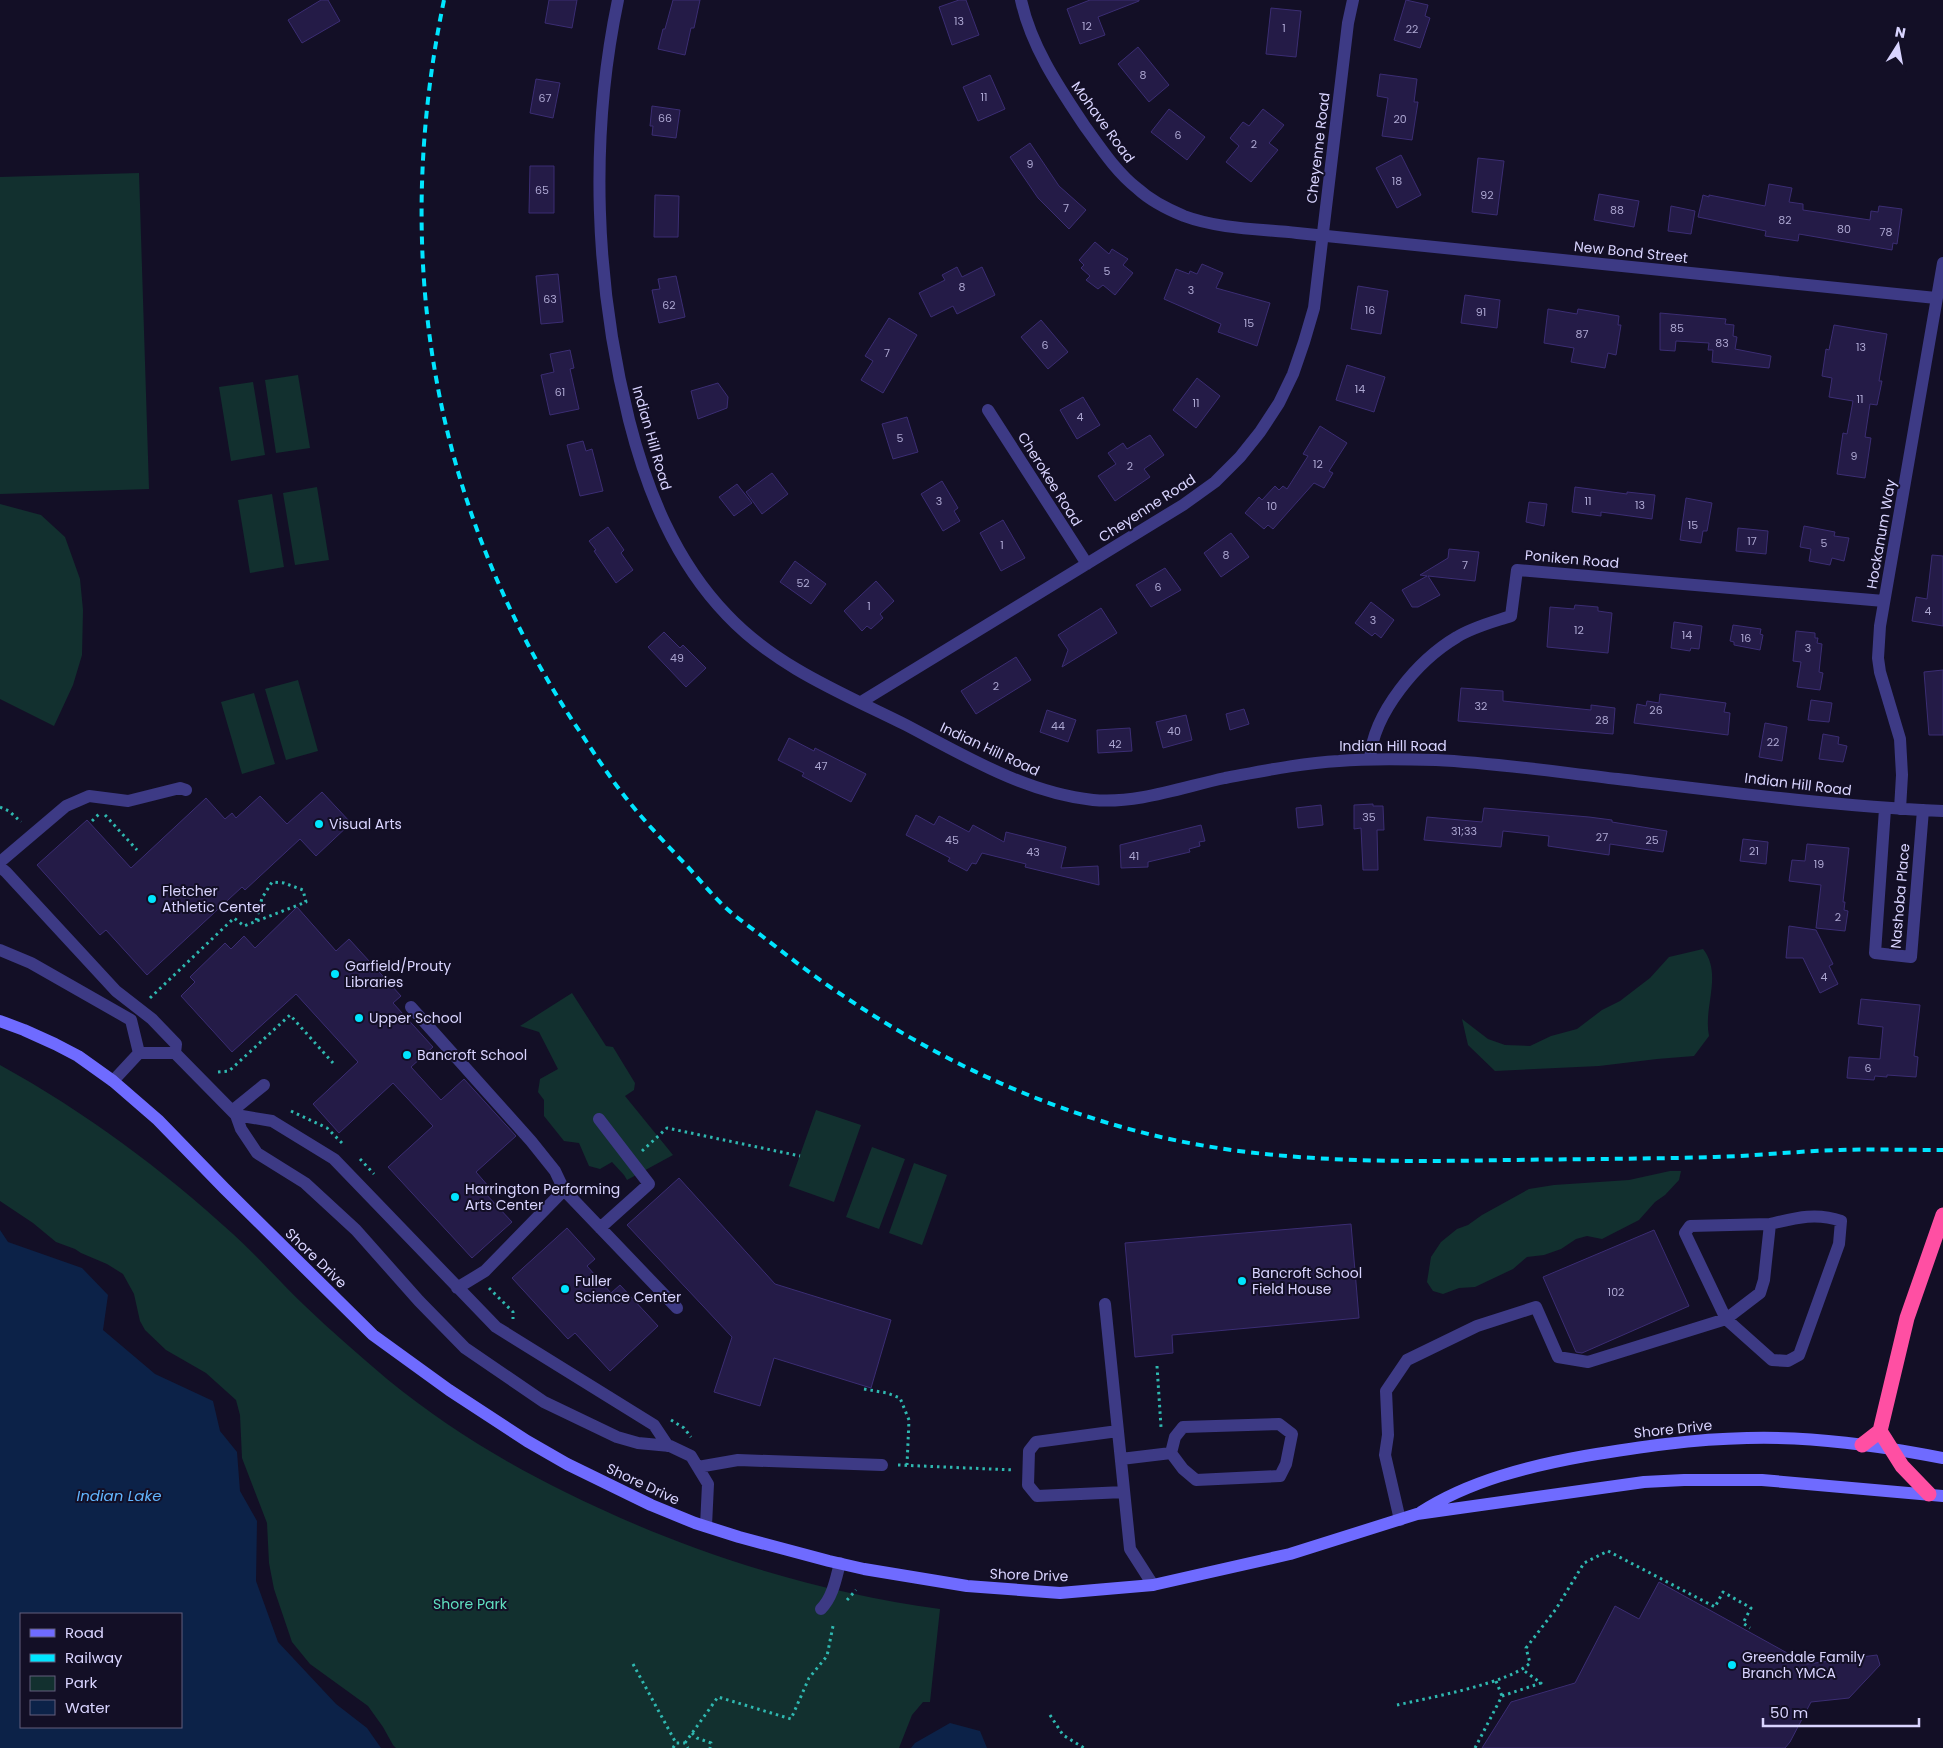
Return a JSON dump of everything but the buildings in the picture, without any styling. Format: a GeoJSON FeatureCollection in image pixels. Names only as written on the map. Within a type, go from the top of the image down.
{"type":"FeatureCollection","features":[{"type":"Feature","properties":{"kind":"highway"},"geometry":{"type":"LineString","coordinates":[[1862,1445],[1880,1431],[1904,1327],[1918,1282],[1943,1215]]}},
{"type":"Feature","properties":{"kind":"highway"},"geometry":{"type":"LineString","coordinates":[[1880,1431],[1902,1466],[1936,1495]]}},
{"type":"Feature","properties":{"kind":"main road","name":"Shore Drive"},"geometry":{"type":"LineString","coordinates":[[0,1022],[55,1044],[78,1056],[113,1080],[150,1112],[373,1334],[449,1390],[527,1441],[567,1464],[651,1505],[706,1526],[784,1550],[840,1563],[967,1586],[1060,1593],[1153,1585],[1290,1554],[1417,1514],[1606,1486],[1684,1480],[1762,1480],[1888,1493],[1936,1495]]}},
{"type":"Feature","properties":{"kind":"main road","name":"Shore Drive"},"geometry":{"type":"LineString","coordinates":[[1417,1514],[1443,1498],[1537,1466],[1616,1451],[1704,1440],[1786,1438],[1890,1448],[1943,1458]]}},
{"type":"Feature","properties":{"kind":"street","name":"Indian Hill Road"},"geometry":{"type":"LineString","coordinates":[[618,0],[610,44],[601,122],[600,219],[613,345],[623,394],[644,473],[663,519],[680,553],[697,579],[729,617],[764,647],[800,671],[1007,776],[1053,793],[1094,800],[1126,799],[1296,766],[1338,761],[1434,760],[1495,764],[1885,809],[1943,811]]}},
{"type":"Feature","properties":{"kind":"street","name":"Mohave Road"},"geometry":{"type":"LineString","coordinates":[[1021,0],[1032,35],[1053,77],[1100,147],[1136,189],[1168,209],[1202,221],[1323,236]]}},
{"type":"Feature","properties":{"kind":"street","name":"Cheyenne Road"},"geometry":{"type":"LineString","coordinates":[[861,702],[1183,505],[1215,482],[1240,457],[1260,432],[1279,403],[1293,374],[1314,308],[1348,23],[1353,0]]}},
{"type":"Feature","properties":{"kind":"street","name":"New Bond Street"},"geometry":{"type":"LineString","coordinates":[[1323,236],[1936,298]]}},
{"type":"Feature","properties":{"kind":"street","name":"Hockanum Way"},"geometry":{"type":"LineString","coordinates":[[1900,809],[1902,775],[1900,740],[1880,672],[1878,658],[1880,626],[1943,263]]}},
{"type":"Feature","properties":{"kind":"street","name":"Cherokee Road"},"geometry":{"type":"LineString","coordinates":[[988,410],[1087,564]]}},
{"type":"Feature","properties":{"kind":"street","name":"Poniken Road"},"geometry":{"type":"LineString","coordinates":[[1370,760],[1372,742],[1388,707],[1408,679],[1423,663],[1458,636],[1511,616],[1517,570],[1884,601]]}},
{"type":"Feature","properties":{"kind":"street"},"geometry":{"type":"LineString","coordinates":[[0,862],[66,806],[89,796],[128,800],[180,788],[186,790]]}},
{"type":"Feature","properties":{"kind":"street","name":"Nashoba Place"},"geometry":{"type":"LineString","coordinates":[[1885,809],[1875,953],[1911,957],[1923,810]]}},
{"type":"Feature","properties":{"kind":"street"},"geometry":{"type":"LineString","coordinates":[[0,867],[116,991],[152,1019],[176,1044],[175,1053]]}},
{"type":"Feature","properties":{"kind":"street"},"geometry":{"type":"LineString","coordinates":[[0,950],[31,963],[130,1020],[139,1053]]}},
{"type":"Feature","properties":{"kind":"street"},"geometry":{"type":"LineString","coordinates":[[411,1007],[531,1141],[555,1171],[564,1190],[677,1308]]}},
{"type":"Feature","properties":{"kind":"street"},"geometry":{"type":"LineString","coordinates":[[113,1080],[139,1053],[175,1053],[234,1113],[240,1128],[257,1153],[305,1183],[356,1230],[419,1301],[465,1348],[544,1402],[617,1437],[638,1443],[668,1446],[691,1456],[708,1484],[706,1526]]}},
{"type":"Feature","properties":{"kind":"street"},"geometry":{"type":"LineString","coordinates":[[234,1113],[264,1085]]}},
{"type":"Feature","properties":{"kind":"street"},"geometry":{"type":"LineString","coordinates":[[234,1113],[272,1121],[334,1159],[496,1327],[654,1425],[668,1446]]}},
{"type":"Feature","properties":{"kind":"street"},"geometry":{"type":"LineString","coordinates":[[599,1119],[648,1184],[600,1228]]}},
{"type":"Feature","properties":{"kind":"street"},"geometry":{"type":"LineString","coordinates":[[457,1288],[485,1271],[564,1190]]}},
{"type":"Feature","properties":{"kind":"street"},"geometry":{"type":"LineString","coordinates":[[1802,1216],[1828,1216],[1841,1221],[1839,1244],[1798,1355],[1788,1361],[1772,1360],[1726,1319],[1685,1233],[1690,1226],[1770,1224],[1802,1216]]}},
{"type":"Feature","properties":{"kind":"street"},"geometry":{"type":"LineString","coordinates":[[1400,1520],[1385,1455],[1388,1435],[1386,1391],[1407,1360],[1477,1326],[1536,1307],[1558,1358],[1588,1362],[1726,1319],[1760,1293],[1764,1280],[1770,1224]]}},
{"type":"Feature","properties":{"kind":"street"},"geometry":{"type":"LineString","coordinates":[[1105,1304],[1130,1549],[1153,1585]]}},
{"type":"Feature","properties":{"kind":"street"},"geometry":{"type":"LineString","coordinates":[[1121,1459],[1167,1454],[1196,1480],[1280,1476],[1286,1464],[1292,1434],[1279,1424],[1183,1427],[1175,1437],[1167,1454]]}},
{"type":"Feature","properties":{"kind":"street"},"geometry":{"type":"LineString","coordinates":[[1118,1431],[1036,1442],[1029,1451],[1028,1485],[1038,1496],[1124,1492]]}},
{"type":"Feature","properties":{"kind":"street"},"geometry":{"type":"LineString","coordinates":[[698,1467],[738,1460],[882,1464]]}},
{"type":"Feature","properties":{"kind":"street"},"geometry":{"type":"LineString","coordinates":[[821,1608],[826,1604],[840,1563]]}},
{"type":"Feature","properties":{"kind":"path"},"geometry":{"type":"LineString","coordinates":[[0,807],[9,811],[32,834]]}},
{"type":"Feature","properties":{"kind":"path"},"geometry":{"type":"LineString","coordinates":[[92,821],[102,811],[137,850]]}},
{"type":"Feature","properties":{"kind":"path"},"geometry":{"type":"LineString","coordinates":[[139,1009],[234,918],[244,926],[306,902],[303,890],[284,883],[272,882],[262,898],[256,921]]}},
{"type":"Feature","properties":{"kind":"path"},"geometry":{"type":"LineString","coordinates":[[143,992],[152,997]]}},
{"type":"Feature","properties":{"kind":"path"},"geometry":{"type":"LineString","coordinates":[[213,1065],[220,1073],[229,1071],[290,1015],[333,1063]]}},
{"type":"Feature","properties":{"kind":"path"},"geometry":{"type":"LineString","coordinates":[[286,1108],[327,1128],[347,1147]]}},
{"type":"Feature","properties":{"kind":"path"},"geometry":{"type":"LineString","coordinates":[[630,1160],[667,1128],[800,1156]]}},
{"type":"Feature","properties":{"kind":"path"},"geometry":{"type":"LineString","coordinates":[[353,1153],[378,1178]]}},
{"type":"Feature","properties":{"kind":"path"},"geometry":{"type":"LineString","coordinates":[[476,1276],[514,1312],[513,1326]]}},
{"type":"Feature","properties":{"kind":"path"},"geometry":{"type":"LineString","coordinates":[[1157,1366],[1167,1454]]}},
{"type":"Feature","properties":{"kind":"path"},"geometry":{"type":"LineString","coordinates":[[864,1389],[887,1393],[900,1398],[909,1420],[907,1466]]}},
{"type":"Feature","properties":{"kind":"path"},"geometry":{"type":"LineString","coordinates":[[669,1418],[684,1428],[696,1442]]}},
{"type":"Feature","properties":{"kind":"path"},"geometry":{"type":"LineString","coordinates":[[882,1464],[1028,1470]]}},
{"type":"Feature","properties":{"kind":"path"},"geometry":{"type":"LineString","coordinates":[[1398,1705],[1496,1681],[1523,1670],[1530,1663],[1526,1648],[1556,1609],[1584,1562],[1608,1550],[1715,1607],[1723,1592],[1751,1608],[1742,1623],[1750,1628]]}},
{"type":"Feature","properties":{"kind":"path"},"geometry":{"type":"LineString","coordinates":[[685,1743],[718,1697],[791,1719],[809,1678],[827,1656],[833,1626]]}},
{"type":"Feature","properties":{"kind":"path"},"geometry":{"type":"LineString","coordinates":[[633,1664],[676,1743]]}},
{"type":"Feature","properties":{"kind":"path"},"geometry":{"type":"LineString","coordinates":[[1475,1748],[1502,1696],[1542,1683],[1523,1670]]}},
{"type":"Feature","properties":{"kind":"path"},"geometry":{"type":"LineString","coordinates":[[1496,1681],[1502,1696]]}},
{"type":"Feature","properties":{"kind":"path"},"geometry":{"type":"LineString","coordinates":[[1050,1716],[1063,1735],[1084,1748]]}},
{"type":"Feature","properties":{"kind":"path"},"geometry":{"type":"LineString","coordinates":[[692,1733],[698,1738],[711,1743],[710,1748]]}},
{"type":"Feature","properties":{"kind":"path"},"geometry":{"type":"LineString","coordinates":[[676,1743],[685,1743]]}},
{"type":"Feature","properties":{"kind":"path"},"geometry":{"type":"LineString","coordinates":[[673,1748],[676,1743]]}},
{"type":"Feature","properties":{"kind":"path"},"geometry":{"type":"LineString","coordinates":[[685,1743],[688,1748]]}},
{"type":"Feature","properties":{"kind":"green space"},"geometry":{"type":"Polygon","coordinates":[[[139,173],[149,489],[0,494],[0,177],[139,173]]]}},
{"type":"Feature","properties":{"kind":"green space"},"geometry":{"type":"Polygon","coordinates":[[[298,375],[310,448],[276,453],[265,380],[298,375]]]}},
{"type":"Feature","properties":{"kind":"green space"},"geometry":{"type":"Polygon","coordinates":[[[253,382],[265,455],[231,461],[219,387],[253,382]]]}},
{"type":"Feature","properties":{"kind":"green space"},"geometry":{"type":"Polygon","coordinates":[[[317,487],[329,560],[295,565],[283,493],[317,487]]]}},
{"type":"Feature","properties":{"kind":"green space"},"geometry":{"type":"Polygon","coordinates":[[[272,494],[284,567],[250,573],[238,500],[272,494]]]}},
{"type":"Feature","properties":{"kind":"green space"},"geometry":{"type":"Polygon","coordinates":[[[0,504],[41,515],[65,537],[80,579],[83,610],[82,655],[73,685],[54,726],[0,699],[0,504]]]}},
{"type":"Feature","properties":{"kind":"green space"},"geometry":{"type":"Polygon","coordinates":[[[298,680],[318,751],[286,760],[265,689],[298,680]]]}},
{"type":"Feature","properties":{"kind":"green space"},"geometry":{"type":"Polygon","coordinates":[[[254,693],[275,764],[242,774],[221,702],[254,693]]]}},
{"type":"Feature","properties":{"kind":"green space"},"geometry":{"type":"Polygon","coordinates":[[[1703,949],[1712,969],[1708,1014],[1709,1036],[1694,1056],[1599,1066],[1495,1071],[1468,1045],[1462,1019],[1488,1039],[1505,1045],[1530,1046],[1551,1036],[1577,1029],[1602,1010],[1620,1001],[1650,978],[1669,957],[1703,949]]]}},
{"type":"Feature","properties":{"kind":"green space"},"geometry":{"type":"Polygon","coordinates":[[[572,993],[606,1046],[613,1047],[635,1083],[634,1090],[625,1096],[673,1155],[627,1180],[612,1162],[600,1169],[589,1166],[579,1143],[564,1141],[544,1116],[544,1100],[538,1092],[540,1079],[558,1069],[539,1032],[520,1026],[572,993]]]}},
{"type":"Feature","properties":{"kind":"green space","name":"Shore Park"},"geometry":{"type":"Polygon","coordinates":[[[0,1065],[62,1102],[150,1164],[233,1234],[314,1315],[387,1379],[429,1411],[495,1454],[565,1492],[610,1513],[655,1533],[701,1550],[795,1580],[891,1601],[940,1609],[930,1702],[923,1702],[912,1715],[899,1748],[396,1748],[368,1706],[310,1664],[292,1642],[274,1589],[269,1563],[267,1523],[242,1458],[240,1415],[236,1400],[206,1373],[166,1350],[145,1330],[140,1321],[134,1294],[123,1274],[107,1264],[56,1242],[33,1223],[0,1201],[0,1065]]]}},
{"type":"Feature","properties":{"kind":"green space"},"geometry":{"type":"Polygon","coordinates":[[[816,1110],[861,1125],[834,1202],[789,1186],[816,1110]]]}},
{"type":"Feature","properties":{"kind":"green space"},"geometry":{"type":"Polygon","coordinates":[[[872,1147],[905,1159],[879,1229],[846,1217],[872,1147]]]}},
{"type":"Feature","properties":{"kind":"green space"},"geometry":{"type":"Polygon","coordinates":[[[914,1163],[947,1175],[922,1245],[889,1233],[914,1163]]]}},
{"type":"Feature","properties":{"kind":"green space"},"geometry":{"type":"Polygon","coordinates":[[[1670,1171],[1681,1171],[1679,1180],[1665,1195],[1655,1202],[1639,1220],[1602,1239],[1587,1236],[1576,1239],[1561,1249],[1544,1255],[1527,1257],[1513,1269],[1475,1287],[1459,1288],[1443,1294],[1433,1291],[1427,1282],[1431,1257],[1441,1242],[1457,1229],[1468,1225],[1529,1189],[1554,1185],[1629,1180],[1670,1171]]]}},
{"type":"Feature","properties":{"kind":"water","name":"Indian Lake"},"geometry":{"type":"Polygon","coordinates":[[[0,1230],[8,1242],[82,1268],[108,1295],[103,1330],[155,1374],[213,1401],[220,1431],[237,1452],[240,1491],[257,1521],[256,1581],[278,1642],[336,1704],[367,1728],[381,1748],[0,1748],[0,1230]]]}},
{"type":"Feature","properties":{"kind":"water"},"geometry":{"type":"Polygon","coordinates":[[[950,1723],[980,1731],[987,1748],[911,1748],[915,1743],[950,1723]]]}},
{"type":"Feature","properties":{"kind":"railway"},"geometry":{"type":"LineString","coordinates":[[444,0],[429,95],[422,190],[424,283],[436,375],[456,465],[486,553],[525,639],[574,723],[612,780],[633,807],[716,898],[739,919],[803,967],[883,1022],[963,1066],[1005,1085],[1090,1118],[1179,1141],[1261,1154],[1384,1161],[1663,1158],[1840,1150],[1943,1150]]}},
{"type":"Feature","properties":{"kind":"place","name":"Visual Arts"},"geometry":{"type":"Point","coordinates":[319,824]}},
{"type":"Feature","properties":{"kind":"place","name":"Fletcher Athletic Center"},"geometry":{"type":"Point","coordinates":[152,899]}},
{"type":"Feature","properties":{"kind":"place","name":"Garfield/Prouty Libraries"},"geometry":{"type":"Point","coordinates":[335,974]}},
{"type":"Feature","properties":{"kind":"place","name":"Upper School"},"geometry":{"type":"Point","coordinates":[359,1018]}},
{"type":"Feature","properties":{"kind":"place","name":"Bancroft School"},"geometry":{"type":"Point","coordinates":[407,1055]}},
{"type":"Feature","properties":{"kind":"place","name":"Harrington Performing Arts Center"},"geometry":{"type":"Point","coordinates":[455,1197]}},
{"type":"Feature","properties":{"kind":"place","name":"Bancroft School Field House"},"geometry":{"type":"Point","coordinates":[1242,1281]}},
{"type":"Feature","properties":{"kind":"place","name":"Fuller Science Center"},"geometry":{"type":"Point","coordinates":[565,1289]}},
{"type":"Feature","properties":{"kind":"place","name":"Greendale Family Branch YMCA"},"geometry":{"type":"Point","coordinates":[1732,1665]}}]}
